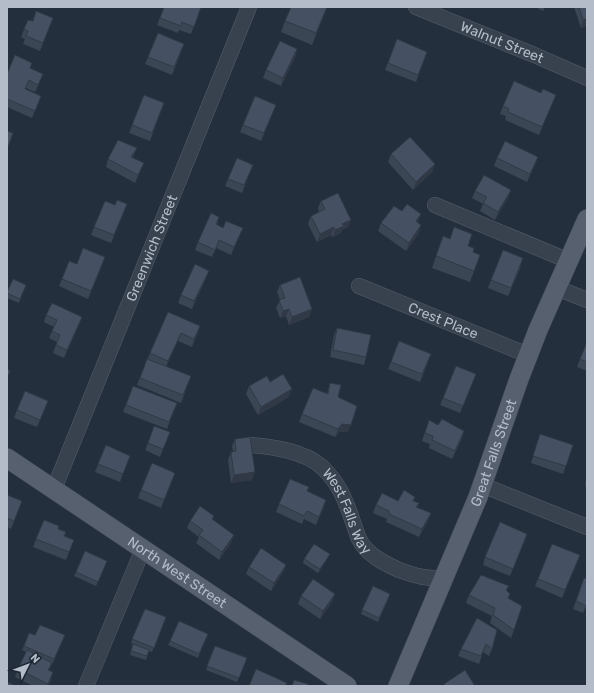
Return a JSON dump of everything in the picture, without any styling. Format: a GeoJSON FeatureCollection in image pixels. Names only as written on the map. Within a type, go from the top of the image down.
{"type":"FeatureCollection","features":[{"type":"Feature","properties":{"kind":"main road","name":"Great Falls Street"},"geometry":{"type":"LineString","coordinates":[[398,686],[482,485],[528,355],[587,219]]}},
{"type":"Feature","properties":{"kind":"main road","name":"North West Street"},"geometry":{"type":"LineString","coordinates":[[7,458],[347,686]]}},
{"type":"Feature","properties":{"kind":"street","name":"Greenwich Street"},"geometry":{"type":"LineString","coordinates":[[54,489],[249,7]]}},
{"type":"Feature","properties":{"kind":"street","name":"Walnut Street"},"geometry":{"type":"LineString","coordinates":[[416,7],[587,78]]}},
{"type":"Feature","properties":{"kind":"street"},"geometry":{"type":"LineString","coordinates":[[435,205],[569,261]]}},
{"type":"Feature","properties":{"kind":"street","name":"Crest Place"},"geometry":{"type":"LineString","coordinates":[[359,286],[528,355]]}},
{"type":"Feature","properties":{"kind":"street"},"geometry":{"type":"LineString","coordinates":[[557,288],[587,300]]}},
{"type":"Feature","properties":{"kind":"street","name":"West Falls Way"},"geometry":{"type":"LineString","coordinates":[[250,445],[268,446],[306,456],[321,466],[341,490],[359,540],[377,560],[417,577],[432,579],[444,578]]}},
{"type":"Feature","properties":{"kind":"street"},"geometry":{"type":"LineString","coordinates":[[482,485],[587,527]]}},
{"type":"Feature","properties":{"kind":"street"},"geometry":{"type":"LineString","coordinates":[[86,686],[143,549]]}},
{"type":"Feature","properties":{"kind":"building"},"geometry":{"type":"Polygon","coordinates":[[[164,7],[201,7],[194,27],[182,22],[181,26],[160,18],[164,7]]]}},
{"type":"Feature","properties":{"kind":"building"},"geometry":{"type":"Polygon","coordinates":[[[291,7],[327,7],[316,33],[285,21],[291,7]]]}},
{"type":"Feature","properties":{"kind":"building"},"geometry":{"type":"Polygon","coordinates":[[[579,7],[587,7],[587,19],[583,20],[579,7]]]}},
{"type":"Feature","properties":{"kind":"building"},"geometry":{"type":"Polygon","coordinates":[[[36,11],[53,18],[43,43],[26,36],[28,31],[24,29],[28,20],[33,21],[36,11]]]}},
{"type":"Feature","properties":{"kind":"building"},"geometry":{"type":"Polygon","coordinates":[[[158,33],[184,44],[174,67],[148,57],[158,33]]]}},
{"type":"Feature","properties":{"kind":"building"},"geometry":{"type":"Polygon","coordinates":[[[397,39],[427,52],[418,75],[388,63],[397,39]]]}},
{"type":"Feature","properties":{"kind":"building"},"geometry":{"type":"Polygon","coordinates":[[[280,41],[297,49],[283,78],[266,70],[280,41]]]}},
{"type":"Feature","properties":{"kind":"building"},"geometry":{"type":"Polygon","coordinates":[[[15,55],[32,63],[30,68],[43,74],[38,85],[29,80],[25,89],[41,96],[35,111],[7,99],[7,74],[15,55]]]}},
{"type":"Feature","properties":{"kind":"building"},"geometry":{"type":"Polygon","coordinates":[[[514,81],[541,93],[543,89],[556,95],[542,127],[508,112],[509,109],[503,106],[514,81]]]}},
{"type":"Feature","properties":{"kind":"building"},"geometry":{"type":"Polygon","coordinates":[[[144,95],[164,103],[152,133],[132,125],[144,95]]]}},
{"type":"Feature","properties":{"kind":"building"},"geometry":{"type":"Polygon","coordinates":[[[255,96],[276,105],[264,133],[243,125],[255,96]]]}},
{"type":"Feature","properties":{"kind":"building"},"geometry":{"type":"Polygon","coordinates":[[[7,131],[13,133],[8,147],[7,147],[7,131]]]}},
{"type":"Feature","properties":{"kind":"building"},"geometry":{"type":"Polygon","coordinates":[[[410,137],[435,164],[416,182],[391,154],[410,137]]]}},
{"type":"Feature","properties":{"kind":"building"},"geometry":{"type":"Polygon","coordinates":[[[118,140],[137,148],[131,157],[144,163],[138,175],[108,159],[118,140]]]}},
{"type":"Feature","properties":{"kind":"building"},"geometry":{"type":"Polygon","coordinates":[[[505,141],[538,157],[530,174],[497,158],[505,141]]]}},
{"type":"Feature","properties":{"kind":"building"},"geometry":{"type":"Polygon","coordinates":[[[237,158],[253,165],[244,185],[228,179],[237,158]]]}},
{"type":"Feature","properties":{"kind":"building"},"geometry":{"type":"Polygon","coordinates":[[[484,175],[511,190],[498,212],[483,203],[487,197],[475,191],[484,175]]]}},
{"type":"Feature","properties":{"kind":"building"},"geometry":{"type":"Polygon","coordinates":[[[338,193],[351,220],[342,224],[344,226],[335,230],[334,227],[320,234],[311,216],[325,209],[321,201],[338,193]]]}},
{"type":"Feature","properties":{"kind":"building"},"geometry":{"type":"Polygon","coordinates":[[[117,200],[127,204],[114,235],[94,227],[105,201],[115,205],[117,200]]]}},
{"type":"Feature","properties":{"kind":"building"},"geometry":{"type":"Polygon","coordinates":[[[407,204],[421,214],[416,221],[421,225],[409,243],[381,223],[394,206],[402,211],[407,204]]]}},
{"type":"Feature","properties":{"kind":"building"},"geometry":{"type":"Polygon","coordinates":[[[211,213],[219,217],[216,224],[223,228],[226,221],[243,228],[234,247],[219,240],[215,250],[198,242],[211,213]]]}},
{"type":"Feature","properties":{"kind":"building"},"geometry":{"type":"Polygon","coordinates":[[[454,227],[472,234],[468,246],[474,248],[473,252],[480,255],[474,271],[436,256],[443,236],[450,239],[454,227]]]}},
{"type":"Feature","properties":{"kind":"building"},"geometry":{"type":"Polygon","coordinates":[[[83,248],[105,257],[91,291],[62,279],[69,261],[77,264],[83,248]]]}},
{"type":"Feature","properties":{"kind":"building"},"geometry":{"type":"Polygon","coordinates":[[[503,250],[523,258],[511,288],[491,280],[503,250]]]}},
{"type":"Feature","properties":{"kind":"building"},"geometry":{"type":"Polygon","coordinates":[[[195,264],[209,271],[194,301],[181,295],[195,264]]]}},
{"type":"Feature","properties":{"kind":"building"},"geometry":{"type":"Polygon","coordinates":[[[300,277],[312,309],[292,317],[289,309],[283,311],[279,300],[285,298],[280,285],[300,277]]]}},
{"type":"Feature","properties":{"kind":"building"},"geometry":{"type":"Polygon","coordinates":[[[13,279],[26,285],[20,299],[7,293],[13,279]]]}},
{"type":"Feature","properties":{"kind":"building"},"geometry":{"type":"Polygon","coordinates":[[[52,303],[82,317],[67,350],[56,345],[60,335],[52,331],[57,320],[46,315],[52,303]]]}},
{"type":"Feature","properties":{"kind":"building"},"geometry":{"type":"Polygon","coordinates":[[[168,312],[200,326],[194,339],[181,333],[168,361],[150,353],[168,312]]]}},
{"type":"Feature","properties":{"kind":"building"},"geometry":{"type":"Polygon","coordinates":[[[337,328],[371,335],[366,357],[333,350],[337,328]]]}},
{"type":"Feature","properties":{"kind":"building"},"geometry":{"type":"Polygon","coordinates":[[[399,341],[431,354],[422,374],[391,362],[399,341]]]}},
{"type":"Feature","properties":{"kind":"building"},"geometry":{"type":"Polygon","coordinates":[[[587,342],[587,362],[580,359],[587,342]]]}},
{"type":"Feature","properties":{"kind":"building"},"geometry":{"type":"Polygon","coordinates":[[[147,359],[191,376],[183,395],[140,378],[147,359]]]}},
{"type":"Feature","properties":{"kind":"building"},"geometry":{"type":"Polygon","coordinates":[[[456,366],[476,374],[463,406],[443,398],[456,366]]]}},
{"type":"Feature","properties":{"kind":"building"},"geometry":{"type":"Polygon","coordinates":[[[7,369],[10,371],[7,378],[7,369]]]}},
{"type":"Feature","properties":{"kind":"building"},"geometry":{"type":"Polygon","coordinates":[[[283,374],[292,389],[261,407],[249,386],[267,376],[270,382],[283,374]]]}},
{"type":"Feature","properties":{"kind":"building"},"geometry":{"type":"Polygon","coordinates":[[[330,383],[341,385],[338,397],[357,406],[351,425],[342,424],[338,429],[302,414],[313,388],[328,394],[330,383]]]}},
{"type":"Feature","properties":{"kind":"building"},"geometry":{"type":"Polygon","coordinates":[[[133,386],[177,403],[169,422],[126,405],[133,386]]]}},
{"type":"Feature","properties":{"kind":"building"},"geometry":{"type":"Polygon","coordinates":[[[25,391],[48,401],[40,420],[17,410],[25,391]]]}},
{"type":"Feature","properties":{"kind":"building"},"geometry":{"type":"Polygon","coordinates":[[[442,419],[464,431],[455,451],[432,440],[433,436],[425,433],[429,420],[438,425],[442,419]]]}},
{"type":"Feature","properties":{"kind":"building"},"geometry":{"type":"Polygon","coordinates":[[[154,426],[170,432],[163,449],[148,443],[154,426]]]}},
{"type":"Feature","properties":{"kind":"building"},"geometry":{"type":"Polygon","coordinates":[[[540,434],[573,445],[566,466],[533,456],[540,434]]]}},
{"type":"Feature","properties":{"kind":"building"},"geometry":{"type":"Polygon","coordinates":[[[250,437],[255,472],[234,475],[231,452],[236,451],[235,439],[250,437]]]}},
{"type":"Feature","properties":{"kind":"building"},"geometry":{"type":"Polygon","coordinates":[[[106,445],[130,456],[123,474],[98,464],[106,445]]]}},
{"type":"Feature","properties":{"kind":"building"},"geometry":{"type":"Polygon","coordinates":[[[152,463],[175,473],[164,500],[141,490],[152,463]]]}},
{"type":"Feature","properties":{"kind":"building"},"geometry":{"type":"Polygon","coordinates":[[[290,479],[309,487],[307,491],[326,500],[319,517],[307,511],[304,516],[279,504],[290,479]]]}},
{"type":"Feature","properties":{"kind":"building"},"geometry":{"type":"Polygon","coordinates":[[[404,490],[415,497],[413,501],[419,503],[416,507],[431,513],[422,529],[389,514],[389,511],[376,505],[382,493],[398,501],[404,490]]]}},
{"type":"Feature","properties":{"kind":"building"},"geometry":{"type":"Polygon","coordinates":[[[7,495],[22,501],[14,521],[7,518],[7,495]]]}},
{"type":"Feature","properties":{"kind":"building"},"geometry":{"type":"Polygon","coordinates":[[[200,506],[214,516],[212,519],[234,535],[222,552],[199,535],[203,530],[190,521],[200,506]]]}},
{"type":"Feature","properties":{"kind":"building"},"geometry":{"type":"Polygon","coordinates":[[[44,520],[59,526],[58,529],[66,532],[64,536],[74,540],[69,552],[36,539],[44,520]]]}},
{"type":"Feature","properties":{"kind":"building"},"geometry":{"type":"Polygon","coordinates":[[[500,522],[527,534],[513,569],[485,557],[500,522]]]}},
{"type":"Feature","properties":{"kind":"building"},"geometry":{"type":"Polygon","coordinates":[[[314,544],[330,554],[320,569],[304,559],[314,544]]]}},
{"type":"Feature","properties":{"kind":"building"},"geometry":{"type":"Polygon","coordinates":[[[552,544],[580,555],[565,590],[538,579],[552,544]]]}},
{"type":"Feature","properties":{"kind":"building"},"geometry":{"type":"Polygon","coordinates":[[[261,548],[286,565],[274,583],[249,567],[261,548]]]}},
{"type":"Feature","properties":{"kind":"building"},"geometry":{"type":"Polygon","coordinates":[[[85,551],[107,561],[98,582],[76,572],[85,551]]]}},
{"type":"Feature","properties":{"kind":"building"},"geometry":{"type":"Polygon","coordinates":[[[481,575],[509,586],[506,590],[510,594],[508,598],[522,606],[514,630],[493,615],[495,608],[469,595],[481,575]]]}},
{"type":"Feature","properties":{"kind":"building"},"geometry":{"type":"Polygon","coordinates":[[[584,578],[587,579],[586,606],[576,601],[584,578]]]}},
{"type":"Feature","properties":{"kind":"building"},"geometry":{"type":"Polygon","coordinates":[[[313,579],[335,594],[323,611],[301,596],[313,579]]]}},
{"type":"Feature","properties":{"kind":"building"},"geometry":{"type":"Polygon","coordinates":[[[373,586],[390,594],[379,618],[362,610],[373,586]]]}},
{"type":"Feature","properties":{"kind":"building"},"geometry":{"type":"Polygon","coordinates":[[[145,609],[166,617],[154,648],[132,639],[145,609]]]}},
{"type":"Feature","properties":{"kind":"building"},"geometry":{"type":"Polygon","coordinates":[[[477,618],[497,630],[492,649],[486,644],[481,656],[461,649],[477,618]]]}},
{"type":"Feature","properties":{"kind":"building"},"geometry":{"type":"Polygon","coordinates":[[[179,621],[208,634],[199,654],[170,641],[179,621]]]}},
{"type":"Feature","properties":{"kind":"building"},"geometry":{"type":"Polygon","coordinates":[[[40,625],[65,635],[54,659],[24,646],[29,633],[35,635],[40,625]]]}},
{"type":"Feature","properties":{"kind":"building"},"geometry":{"type":"Polygon","coordinates":[[[133,644],[149,650],[147,656],[131,651],[133,644]]]}},
{"type":"Feature","properties":{"kind":"building"},"geometry":{"type":"Polygon","coordinates":[[[215,646],[247,658],[239,678],[207,666],[215,646]]]}},
{"type":"Feature","properties":{"kind":"building"},"geometry":{"type":"Polygon","coordinates":[[[27,650],[52,663],[48,670],[53,672],[48,684],[18,669],[27,650]]]}},
{"type":"Feature","properties":{"kind":"building"},"geometry":{"type":"Polygon","coordinates":[[[256,669],[287,683],[285,686],[249,686],[256,669]]]}},
{"type":"Feature","properties":{"kind":"building"},"geometry":{"type":"Polygon","coordinates":[[[465,670],[475,686],[446,686],[444,684],[465,670]]]}},
{"type":"Feature","properties":{"kind":"building"},"geometry":{"type":"Polygon","coordinates":[[[294,680],[308,684],[307,686],[292,686],[294,680]]]}},
{"type":"Feature","properties":{"kind":"building"},"geometry":{"type":"Polygon","coordinates":[[[7,682],[16,686],[7,686],[7,682]]]}}]}
